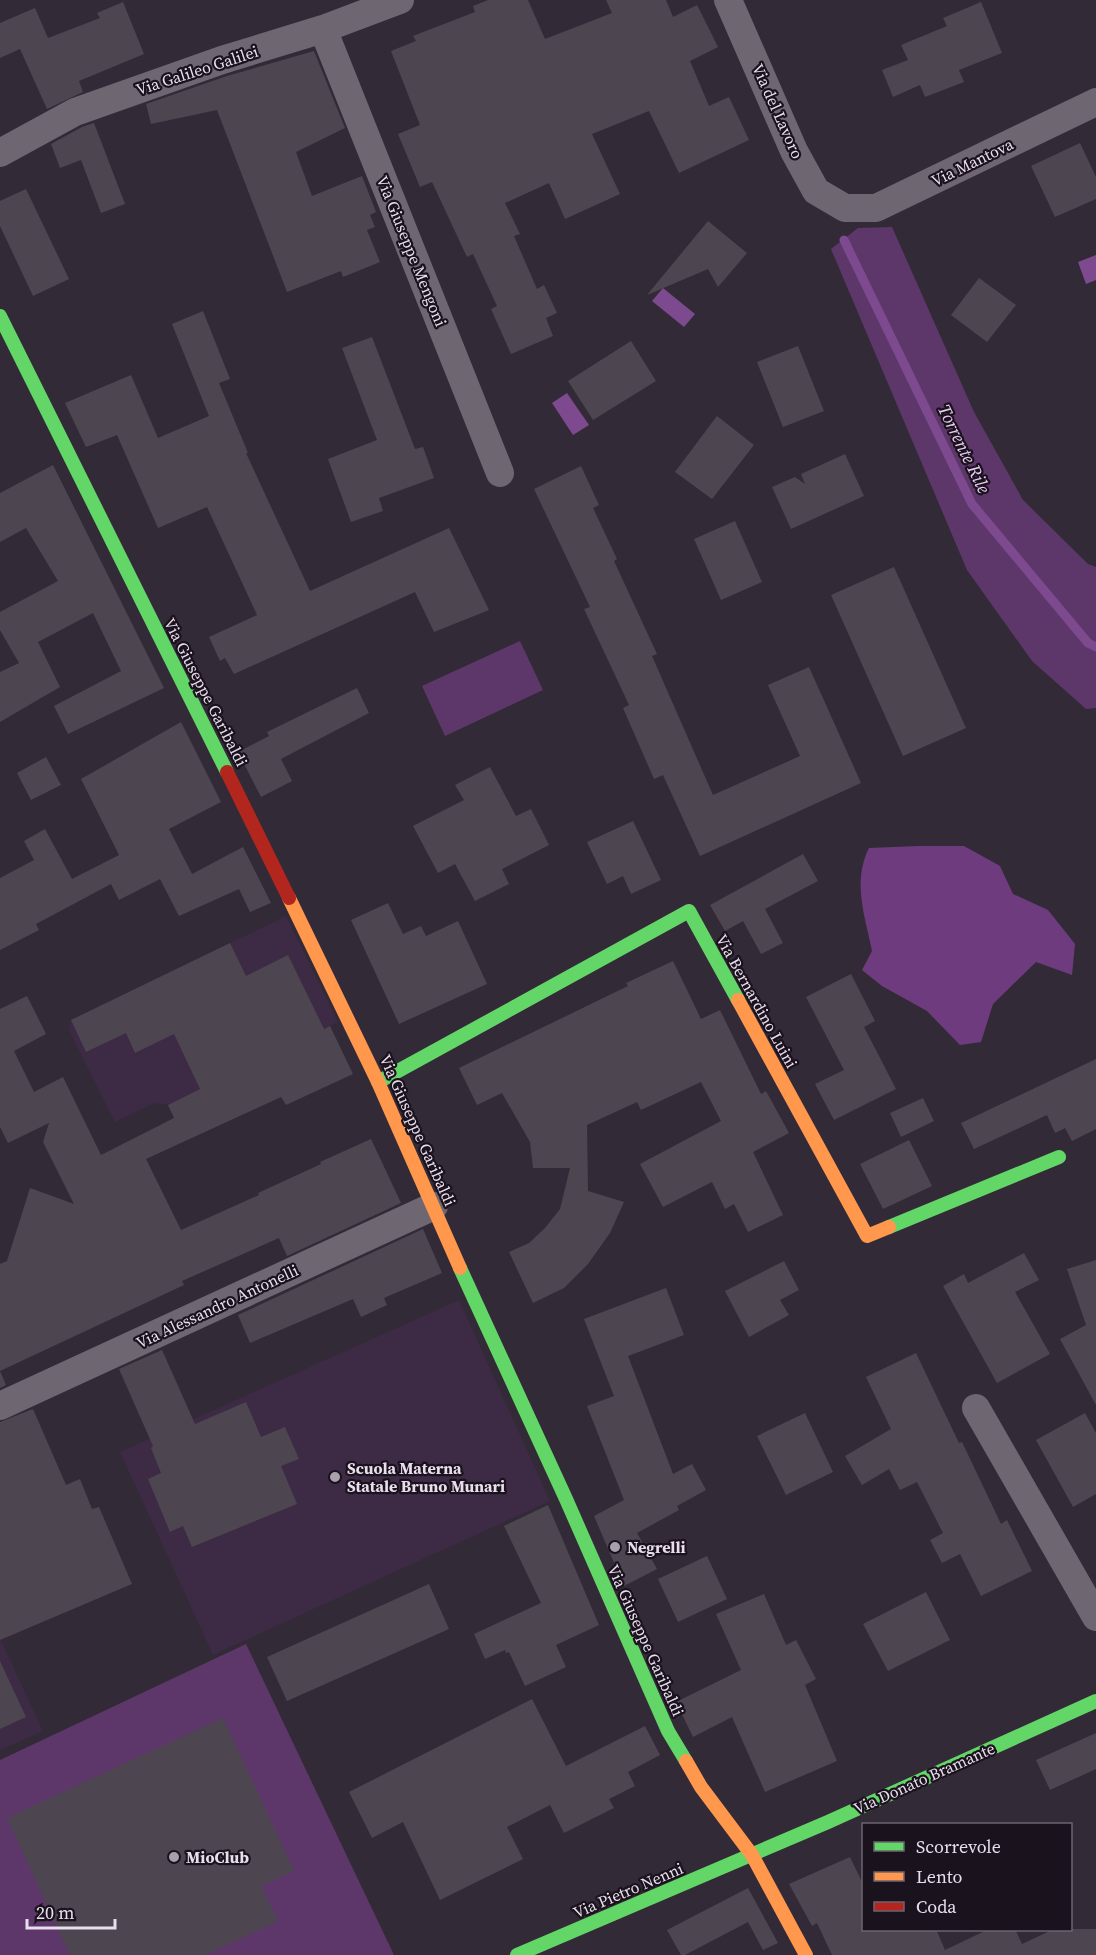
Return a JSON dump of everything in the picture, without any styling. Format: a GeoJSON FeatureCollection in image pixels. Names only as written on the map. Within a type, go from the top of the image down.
{"type":"FeatureCollection","features":[{"type":"Feature","properties":{"kind":"street","name":"Via Galileo Galilei"},"geometry":{"type":"LineString","coordinates":[[0,153],[75,112],[222,60],[323,29],[400,0]]}},
{"type":"Feature","properties":{"kind":"street","name":"Via del Lavoro"},"geometry":{"type":"LineString","coordinates":[[728,0],[794,151],[816,191],[844,208]]}},
{"type":"Feature","properties":{"kind":"street","name":"Via Giuseppe Mengoni"},"geometry":{"type":"LineString","coordinates":[[323,29],[500,473]]}},
{"type":"Feature","properties":{"kind":"street","name":"Via Mantova"},"geometry":{"type":"LineString","coordinates":[[844,208],[876,208],[1096,102]]}},
{"type":"Feature","properties":{"kind":"street","name":"Via Giuseppe Garibaldi"},"geometry":{"type":"LineString","coordinates":[[0,316],[258,834],[378,1082],[668,1731],[701,1787],[752,1855],[806,1955]]}},
{"type":"Feature","properties":{"kind":"street","name":"Via Bernardino Luini"},"geometry":{"type":"LineString","coordinates":[[378,1082],[689,910],[867,1236],[1059,1157]]}},
{"type":"Feature","properties":{"kind":"street","name":"Via Alessandro Antonelli"},"geometry":{"type":"LineString","coordinates":[[0,1406],[434,1206]]}},
{"type":"Feature","properties":{"kind":"street"},"geometry":{"type":"LineString","coordinates":[[976,1408],[1096,1617]]}},
{"type":"Feature","properties":{"kind":"street","name":"Via Donato Bramante"},"geometry":{"type":"LineString","coordinates":[[752,1855],[1096,1701]]}},
{"type":"Feature","properties":{"kind":"street","name":"Via Pietro Nenni"},"geometry":{"type":"LineString","coordinates":[[518,1955],[752,1855]]}},
{"type":"Feature","properties":{"kind":"shaded area"},"geometry":{"type":"Polygon","coordinates":[[[892,227],[974,412],[1023,500],[1088,564],[1096,567],[1096,708],[1086,709],[1032,661],[967,570],[831,249],[858,228],[892,227]]]}},
{"type":"Feature","properties":{"kind":"shaded area"},"geometry":{"type":"Polygon","coordinates":[[[1096,255],[1096,280],[1086,284],[1078,262],[1096,255]]]}},
{"type":"Feature","properties":{"kind":"shaded area"},"geometry":{"type":"Polygon","coordinates":[[[663,288],[695,314],[684,327],[652,301],[663,288]]]}},
{"type":"Feature","properties":{"kind":"shaded area"},"geometry":{"type":"Polygon","coordinates":[[[567,393],[589,425],[573,435],[552,403],[567,393]]]}},
{"type":"Feature","properties":{"kind":"shaded area"},"geometry":{"type":"Polygon","coordinates":[[[520,641],[543,690],[445,736],[422,686],[520,641]]]}},
{"type":"Feature","properties":{"kind":"shaded area"},"geometry":{"type":"Polygon","coordinates":[[[964,846],[1000,866],[1013,894],[1048,910],[1075,944],[1072,975],[1036,962],[993,1004],[981,1042],[960,1045],[927,1011],[882,986],[862,970],[872,951],[863,912],[861,886],[861,874],[869,848],[964,846]]]}},
{"type":"Feature","properties":{"kind":"shaded area"},"geometry":{"type":"Polygon","coordinates":[[[286,916],[338,1022],[168,1105],[155,1103],[115,1122],[69,1030],[71,1020],[286,916]]]}},
{"type":"Feature","properties":{"kind":"shaded area","name":"Scuola Materna Statale Bruno Munari"},"geometry":{"type":"Polygon","coordinates":[[[459,1300],[550,1501],[213,1655],[120,1452],[459,1300]]]}},
{"type":"Feature","properties":{"kind":"shaded area"},"geometry":{"type":"Polygon","coordinates":[[[0,1638],[43,1731],[0,1750],[0,1638]]]}},
{"type":"Feature","properties":{"kind":"shaded area","name":"MioClub"},"geometry":{"type":"Polygon","coordinates":[[[246,1644],[394,1955],[0,1955],[0,1760],[246,1644]]]}},
{"type":"Feature","properties":{"kind":"building"},"geometry":{"type":"Polygon","coordinates":[[[488,0],[528,0],[545,39],[612,13],[606,0],[666,0],[673,17],[697,5],[718,47],[690,61],[709,106],[729,97],[749,140],[679,173],[649,111],[592,134],[620,194],[565,219],[549,183],[505,203],[520,234],[514,236],[537,289],[544,285],[557,313],[546,318],[553,336],[511,354],[491,309],[497,306],[473,254],[467,257],[432,182],[420,187],[398,134],[420,125],[391,51],[416,41],[413,36],[475,12],[473,6],[488,0]]]}},
{"type":"Feature","properties":{"kind":"building"},"geometry":{"type":"Polygon","coordinates":[[[123,2],[144,54],[79,81],[83,92],[47,109],[20,49],[0,58],[0,23],[35,8],[48,38],[100,18],[97,13],[123,2]]]}},
{"type":"Feature","properties":{"kind":"building"},"geometry":{"type":"Polygon","coordinates":[[[981,2],[1002,53],[959,70],[964,82],[925,97],[920,85],[893,97],[882,70],[908,60],[901,45],[947,26],[943,18],[981,2]]]}},
{"type":"Feature","properties":{"kind":"building"},"geometry":{"type":"Polygon","coordinates":[[[314,51],[345,128],[296,152],[312,196],[362,176],[376,212],[370,215],[375,227],[367,230],[380,262],[343,277],[341,271],[287,292],[217,110],[151,124],[146,104],[227,76],[314,51]]]}},
{"type":"Feature","properties":{"kind":"building"},"geometry":{"type":"Polygon","coordinates":[[[94,123],[125,204],[101,213],[81,160],[60,168],[51,144],[94,123]]]}},
{"type":"Feature","properties":{"kind":"building"},"geometry":{"type":"Polygon","coordinates":[[[1080,143],[1096,177],[1096,199],[1055,217],[1031,166],[1080,143]]]}},
{"type":"Feature","properties":{"kind":"building"},"geometry":{"type":"Polygon","coordinates":[[[26,189],[69,279],[33,296],[0,226],[0,201],[26,189]]]}},
{"type":"Feature","properties":{"kind":"building"},"geometry":{"type":"Polygon","coordinates":[[[708,221],[747,253],[718,287],[708,269],[647,295],[708,221]]]}},
{"type":"Feature","properties":{"kind":"building"},"geometry":{"type":"Polygon","coordinates":[[[979,278],[1016,305],[987,342],[951,315],[979,278]]]}},
{"type":"Feature","properties":{"kind":"building"},"geometry":{"type":"Polygon","coordinates":[[[203,311],[230,379],[219,383],[248,453],[246,453],[310,591],[449,528],[489,610],[434,632],[415,592],[234,674],[225,658],[220,661],[209,637],[257,615],[207,507],[158,528],[117,435],[86,447],[65,403],[131,375],[158,438],[209,416],[172,324],[203,311]]]}},
{"type":"Feature","properties":{"kind":"building"},"geometry":{"type":"Polygon","coordinates":[[[372,337],[415,449],[423,447],[434,478],[379,498],[383,511],[351,522],[328,459],[377,440],[342,348],[372,337]]]}},
{"type":"Feature","properties":{"kind":"building"},"geometry":{"type":"Polygon","coordinates":[[[631,341],[656,381],[593,420],[568,381],[631,341]]]}},
{"type":"Feature","properties":{"kind":"building"},"geometry":{"type":"Polygon","coordinates":[[[798,346],[824,411],[783,427],[757,362],[798,346]]]}},
{"type":"Feature","properties":{"kind":"building"},"geometry":{"type":"Polygon","coordinates":[[[717,416],[754,445],[712,499],[675,472],[717,416]]]}},
{"type":"Feature","properties":{"kind":"building"},"geometry":{"type":"Polygon","coordinates":[[[845,454],[864,496],[791,529],[772,487],[795,477],[805,484],[801,474],[845,454]]]}},
{"type":"Feature","properties":{"kind":"building"},"geometry":{"type":"Polygon","coordinates":[[[53,465],[164,688],[68,734],[54,706],[121,671],[93,613],[38,642],[60,687],[0,722],[0,672],[19,663],[0,630],[0,612],[58,581],[26,528],[0,542],[0,493],[53,465]]]}},
{"type":"Feature","properties":{"kind":"building"},"geometry":{"type":"Polygon","coordinates":[[[581,466],[599,505],[593,508],[617,559],[614,561],[657,654],[652,656],[713,795],[800,756],[768,685],[809,667],[861,783],[700,856],[663,775],[654,779],[623,708],[629,705],[584,609],[590,607],[534,489],[581,466]]]}},
{"type":"Feature","properties":{"kind":"building"},"geometry":{"type":"Polygon","coordinates":[[[735,521],[762,582],[721,600],[694,539],[735,521]]]}},
{"type":"Feature","properties":{"kind":"building"},"geometry":{"type":"Polygon","coordinates":[[[894,567],[966,728],[903,756],[831,595],[894,567]]]}},
{"type":"Feature","properties":{"kind":"building"},"geometry":{"type":"Polygon","coordinates":[[[357,688],[369,713],[281,759],[292,781],[261,797],[238,752],[269,736],[267,732],[357,688]]]}},
{"type":"Feature","properties":{"kind":"building"},"geometry":{"type":"Polygon","coordinates":[[[181,722],[221,802],[169,829],[192,874],[243,847],[271,903],[250,912],[239,889],[179,916],[160,879],[119,900],[111,884],[36,924],[39,930],[0,950],[0,878],[34,860],[24,841],[45,829],[72,879],[119,855],[81,779],[181,722]]]}},
{"type":"Feature","properties":{"kind":"building"},"geometry":{"type":"Polygon","coordinates":[[[46,757],[61,785],[31,800],[17,773],[46,757]]]}},
{"type":"Feature","properties":{"kind":"building"},"geometry":{"type":"Polygon","coordinates":[[[490,767],[516,816],[531,809],[549,845],[502,869],[509,884],[475,901],[455,864],[438,873],[413,826],[464,800],[455,785],[490,767]]]}},
{"type":"Feature","properties":{"kind":"building"},"geometry":{"type":"Polygon","coordinates":[[[633,821],[661,880],[631,894],[623,876],[607,884],[587,842],[633,821]]]}},
{"type":"Feature","properties":{"kind":"building"},"geometry":{"type":"Polygon","coordinates":[[[803,854],[818,881],[765,909],[783,943],[761,954],[743,921],[725,931],[710,905],[803,854]]]}},
{"type":"Feature","properties":{"kind":"building"},"geometry":{"type":"Polygon","coordinates":[[[388,903],[403,934],[421,926],[426,936],[458,921],[487,984],[399,1024],[351,920],[388,903]]]}},
{"type":"Feature","properties":{"kind":"building"},"geometry":{"type":"Polygon","coordinates":[[[230,943],[246,976],[288,955],[324,1029],[330,1026],[353,1074],[286,1105],[281,1097],[146,1159],[181,1230],[259,1195],[258,1193],[321,1164],[320,1162],[371,1139],[401,1203],[287,1256],[279,1238],[182,1281],[184,1285],[0,1371],[0,1264],[7,1261],[30,1188],[74,1204],[43,1142],[49,1123],[8,1143],[0,1127],[0,1009],[27,996],[46,1034],[14,1051],[34,1092],[63,1077],[101,1155],[174,1118],[168,1105],[200,1089],[174,1034],[135,1053],[126,1033],[86,1052],[71,1020],[230,943]]]}},
{"type":"Feature","properties":{"kind":"building"},"geometry":{"type":"Polygon","coordinates":[[[673,961],[701,1019],[720,1010],[761,1094],[766,1091],[789,1133],[753,1152],[783,1215],[748,1232],[734,1204],[725,1209],[712,1182],[663,1207],[640,1164],[721,1121],[701,1082],[641,1110],[637,1102],[587,1125],[588,1191],[624,1202],[610,1233],[588,1264],[564,1288],[533,1303],[509,1252],[529,1243],[560,1209],[570,1168],[533,1168],[530,1142],[502,1093],[477,1105],[459,1068],[628,986],[626,983],[673,961]]]}},
{"type":"Feature","properties":{"kind":"building"},"geometry":{"type":"Polygon","coordinates":[[[851,974],[875,1021],[864,1027],[896,1089],[834,1120],[815,1084],[844,1070],[806,997],[851,974]]]}},
{"type":"Feature","properties":{"kind":"building"},"geometry":{"type":"Polygon","coordinates":[[[1096,1059],[1096,1129],[1072,1141],[1065,1128],[1055,1133],[1047,1115],[974,1149],[961,1123],[1096,1059]]]}},
{"type":"Feature","properties":{"kind":"building"},"geometry":{"type":"Polygon","coordinates":[[[923,1098],[934,1121],[901,1137],[890,1113],[923,1098]]]}},
{"type":"Feature","properties":{"kind":"building"},"geometry":{"type":"Polygon","coordinates":[[[909,1140],[932,1186],[883,1209],[860,1164],[909,1140]]]}},
{"type":"Feature","properties":{"kind":"building"},"geometry":{"type":"Polygon","coordinates":[[[423,1229],[442,1273],[384,1298],[387,1305],[361,1317],[353,1299],[250,1343],[238,1315],[423,1229]]]}},
{"type":"Feature","properties":{"kind":"building"},"geometry":{"type":"Polygon","coordinates":[[[1024,1253],[1039,1280],[1015,1292],[1050,1354],[997,1383],[943,1286],[964,1274],[968,1283],[1024,1253]]]}},
{"type":"Feature","properties":{"kind":"building"},"geometry":{"type":"Polygon","coordinates":[[[1096,1260],[1096,1405],[1060,1339],[1086,1325],[1067,1269],[1096,1260]]]}},
{"type":"Feature","properties":{"kind":"building"},"geometry":{"type":"Polygon","coordinates":[[[784,1261],[799,1290],[780,1300],[789,1315],[749,1337],[725,1291],[784,1261]]]}},
{"type":"Feature","properties":{"kind":"building"},"geometry":{"type":"Polygon","coordinates":[[[666,1288],[684,1335],[628,1356],[673,1474],[692,1464],[706,1490],[677,1506],[679,1510],[637,1533],[657,1569],[624,1586],[594,1516],[624,1500],[587,1406],[614,1396],[584,1319],[666,1288]]]}},
{"type":"Feature","properties":{"kind":"building"},"geometry":{"type":"Polygon","coordinates":[[[162,1350],[195,1424],[246,1402],[261,1437],[285,1427],[299,1459],[281,1466],[297,1504],[192,1547],[183,1526],[170,1532],[148,1479],[161,1473],[151,1448],[153,1446],[119,1369],[162,1350]]]}},
{"type":"Feature","properties":{"kind":"building"},"geometry":{"type":"Polygon","coordinates":[[[916,1353],[1001,1524],[1007,1520],[1032,1571],[981,1596],[960,1554],[942,1563],[930,1540],[943,1533],[917,1482],[900,1490],[889,1469],[862,1485],[845,1456],[891,1429],[866,1377],[916,1353]]]}},
{"type":"Feature","properties":{"kind":"building"},"geometry":{"type":"Polygon","coordinates":[[[0,1371],[6,1385],[0,1388],[0,1371]]]}},
{"type":"Feature","properties":{"kind":"building"},"geometry":{"type":"Polygon","coordinates":[[[33,1409],[66,1485],[80,1479],[92,1509],[99,1507],[132,1584],[0,1640],[0,1422],[33,1409]]]}},
{"type":"Feature","properties":{"kind":"building"},"geometry":{"type":"Polygon","coordinates":[[[805,1413],[833,1472],[786,1495],[757,1436],[805,1413]]]}},
{"type":"Feature","properties":{"kind":"building"},"geometry":{"type":"Polygon","coordinates":[[[1085,1413],[1096,1433],[1096,1494],[1073,1507],[1036,1440],[1085,1413]]]}},
{"type":"Feature","properties":{"kind":"building"},"geometry":{"type":"Polygon","coordinates":[[[548,1505],[599,1625],[556,1645],[566,1667],[525,1686],[509,1652],[506,1653],[505,1650],[485,1659],[474,1634],[541,1603],[504,1526],[548,1505]]]}},
{"type":"Feature","properties":{"kind":"building"},"geometry":{"type":"Polygon","coordinates":[[[707,1556],[727,1599],[678,1622],[658,1579],[707,1556]]]}},
{"type":"Feature","properties":{"kind":"building"},"geometry":{"type":"Polygon","coordinates":[[[429,1584],[449,1629],[287,1701],[267,1657],[429,1584]]]}},
{"type":"Feature","properties":{"kind":"building"},"geometry":{"type":"Polygon","coordinates":[[[926,1592],[950,1640],[888,1671],[863,1624],[926,1592]]]}},
{"type":"Feature","properties":{"kind":"building"},"geometry":{"type":"Polygon","coordinates":[[[764,1594],[786,1645],[796,1640],[816,1679],[805,1685],[837,1761],[765,1792],[732,1717],[693,1737],[676,1702],[741,1670],[716,1614],[764,1594]]]}},
{"type":"Feature","properties":{"kind":"building"},"geometry":{"type":"Polygon","coordinates":[[[0,1661],[26,1717],[0,1729],[0,1661]]]}},
{"type":"Feature","properties":{"kind":"building"},"geometry":{"type":"Polygon","coordinates":[[[532,1699],[566,1766],[645,1726],[660,1755],[628,1772],[635,1786],[609,1799],[614,1808],[564,1833],[550,1805],[507,1827],[523,1859],[440,1900],[403,1822],[372,1838],[349,1792],[532,1699]]]}},
{"type":"Feature","properties":{"kind":"building"},"geometry":{"type":"Polygon","coordinates":[[[223,1718],[294,1871],[261,1886],[278,1921],[205,1955],[70,1955],[7,1818],[223,1718]]]}},
{"type":"Feature","properties":{"kind":"building"},"geometry":{"type":"Polygon","coordinates":[[[1096,1733],[1096,1769],[1050,1790],[1036,1760],[1096,1733]]]}},
{"type":"Feature","properties":{"kind":"building"},"geometry":{"type":"Polygon","coordinates":[[[850,1857],[862,1882],[862,1931],[937,1931],[945,1950],[985,1931],[1016,1931],[1022,1944],[1050,1931],[1096,1929],[1096,1955],[832,1955],[817,1923],[812,1926],[789,1884],[850,1857]]]}},
{"type":"Feature","properties":{"kind":"building"},"geometry":{"type":"Polygon","coordinates":[[[748,1888],[778,1943],[763,1950],[748,1922],[681,1955],[667,1930],[748,1888]]]}},
{"type":"Feature","properties":{"kind":"waterway","name":"Torrente Rile"},"geometry":{"type":"LineString","coordinates":[[844,240],[972,504],[1088,643],[1096,647]]}},
{"type":"Feature","properties":{"kind":"traffic: fast"},"geometry":{"type":"LineString","coordinates":[[0,316],[227,772]]}},
{"type":"Feature","properties":{"kind":"traffic: fast"},"geometry":{"type":"LineString","coordinates":[[378,1082],[689,911],[738,1000]]}},
{"type":"Feature","properties":{"kind":"traffic: fast"},"geometry":{"type":"LineString","coordinates":[[889,1227],[1059,1157]]}},
{"type":"Feature","properties":{"kind":"traffic: fast"},"geometry":{"type":"LineString","coordinates":[[460,1268],[566,1499],[668,1731],[686,1761]]}},
{"type":"Feature","properties":{"kind":"traffic: fast"},"geometry":{"type":"LineString","coordinates":[[517,1955],[828,1822],[1096,1701]]}},
{"type":"Feature","properties":{"kind":"traffic: slow"},"geometry":{"type":"LineString","coordinates":[[289,898],[378,1082],[460,1268]]}},
{"type":"Feature","properties":{"kind":"traffic: slow"},"geometry":{"type":"LineString","coordinates":[[738,1000],[867,1236],[889,1227]]}},
{"type":"Feature","properties":{"kind":"traffic: slow"},"geometry":{"type":"LineString","coordinates":[[686,1761],[701,1787],[752,1855],[806,1955]]}},
{"type":"Feature","properties":{"kind":"traffic: jam"},"geometry":{"type":"LineString","coordinates":[[227,772],[289,898]]}},
{"type":"Feature","properties":{"kind":"place","name":"Scuola Materna Statale Bruno Munari"},"geometry":{"type":"Point","coordinates":[335,1477]}},
{"type":"Feature","properties":{"kind":"place","name":"Negrelli"},"geometry":{"type":"Point","coordinates":[615,1547]}},
{"type":"Feature","properties":{"kind":"place","name":"MioClub"},"geometry":{"type":"Point","coordinates":[174,1857]}}]}
